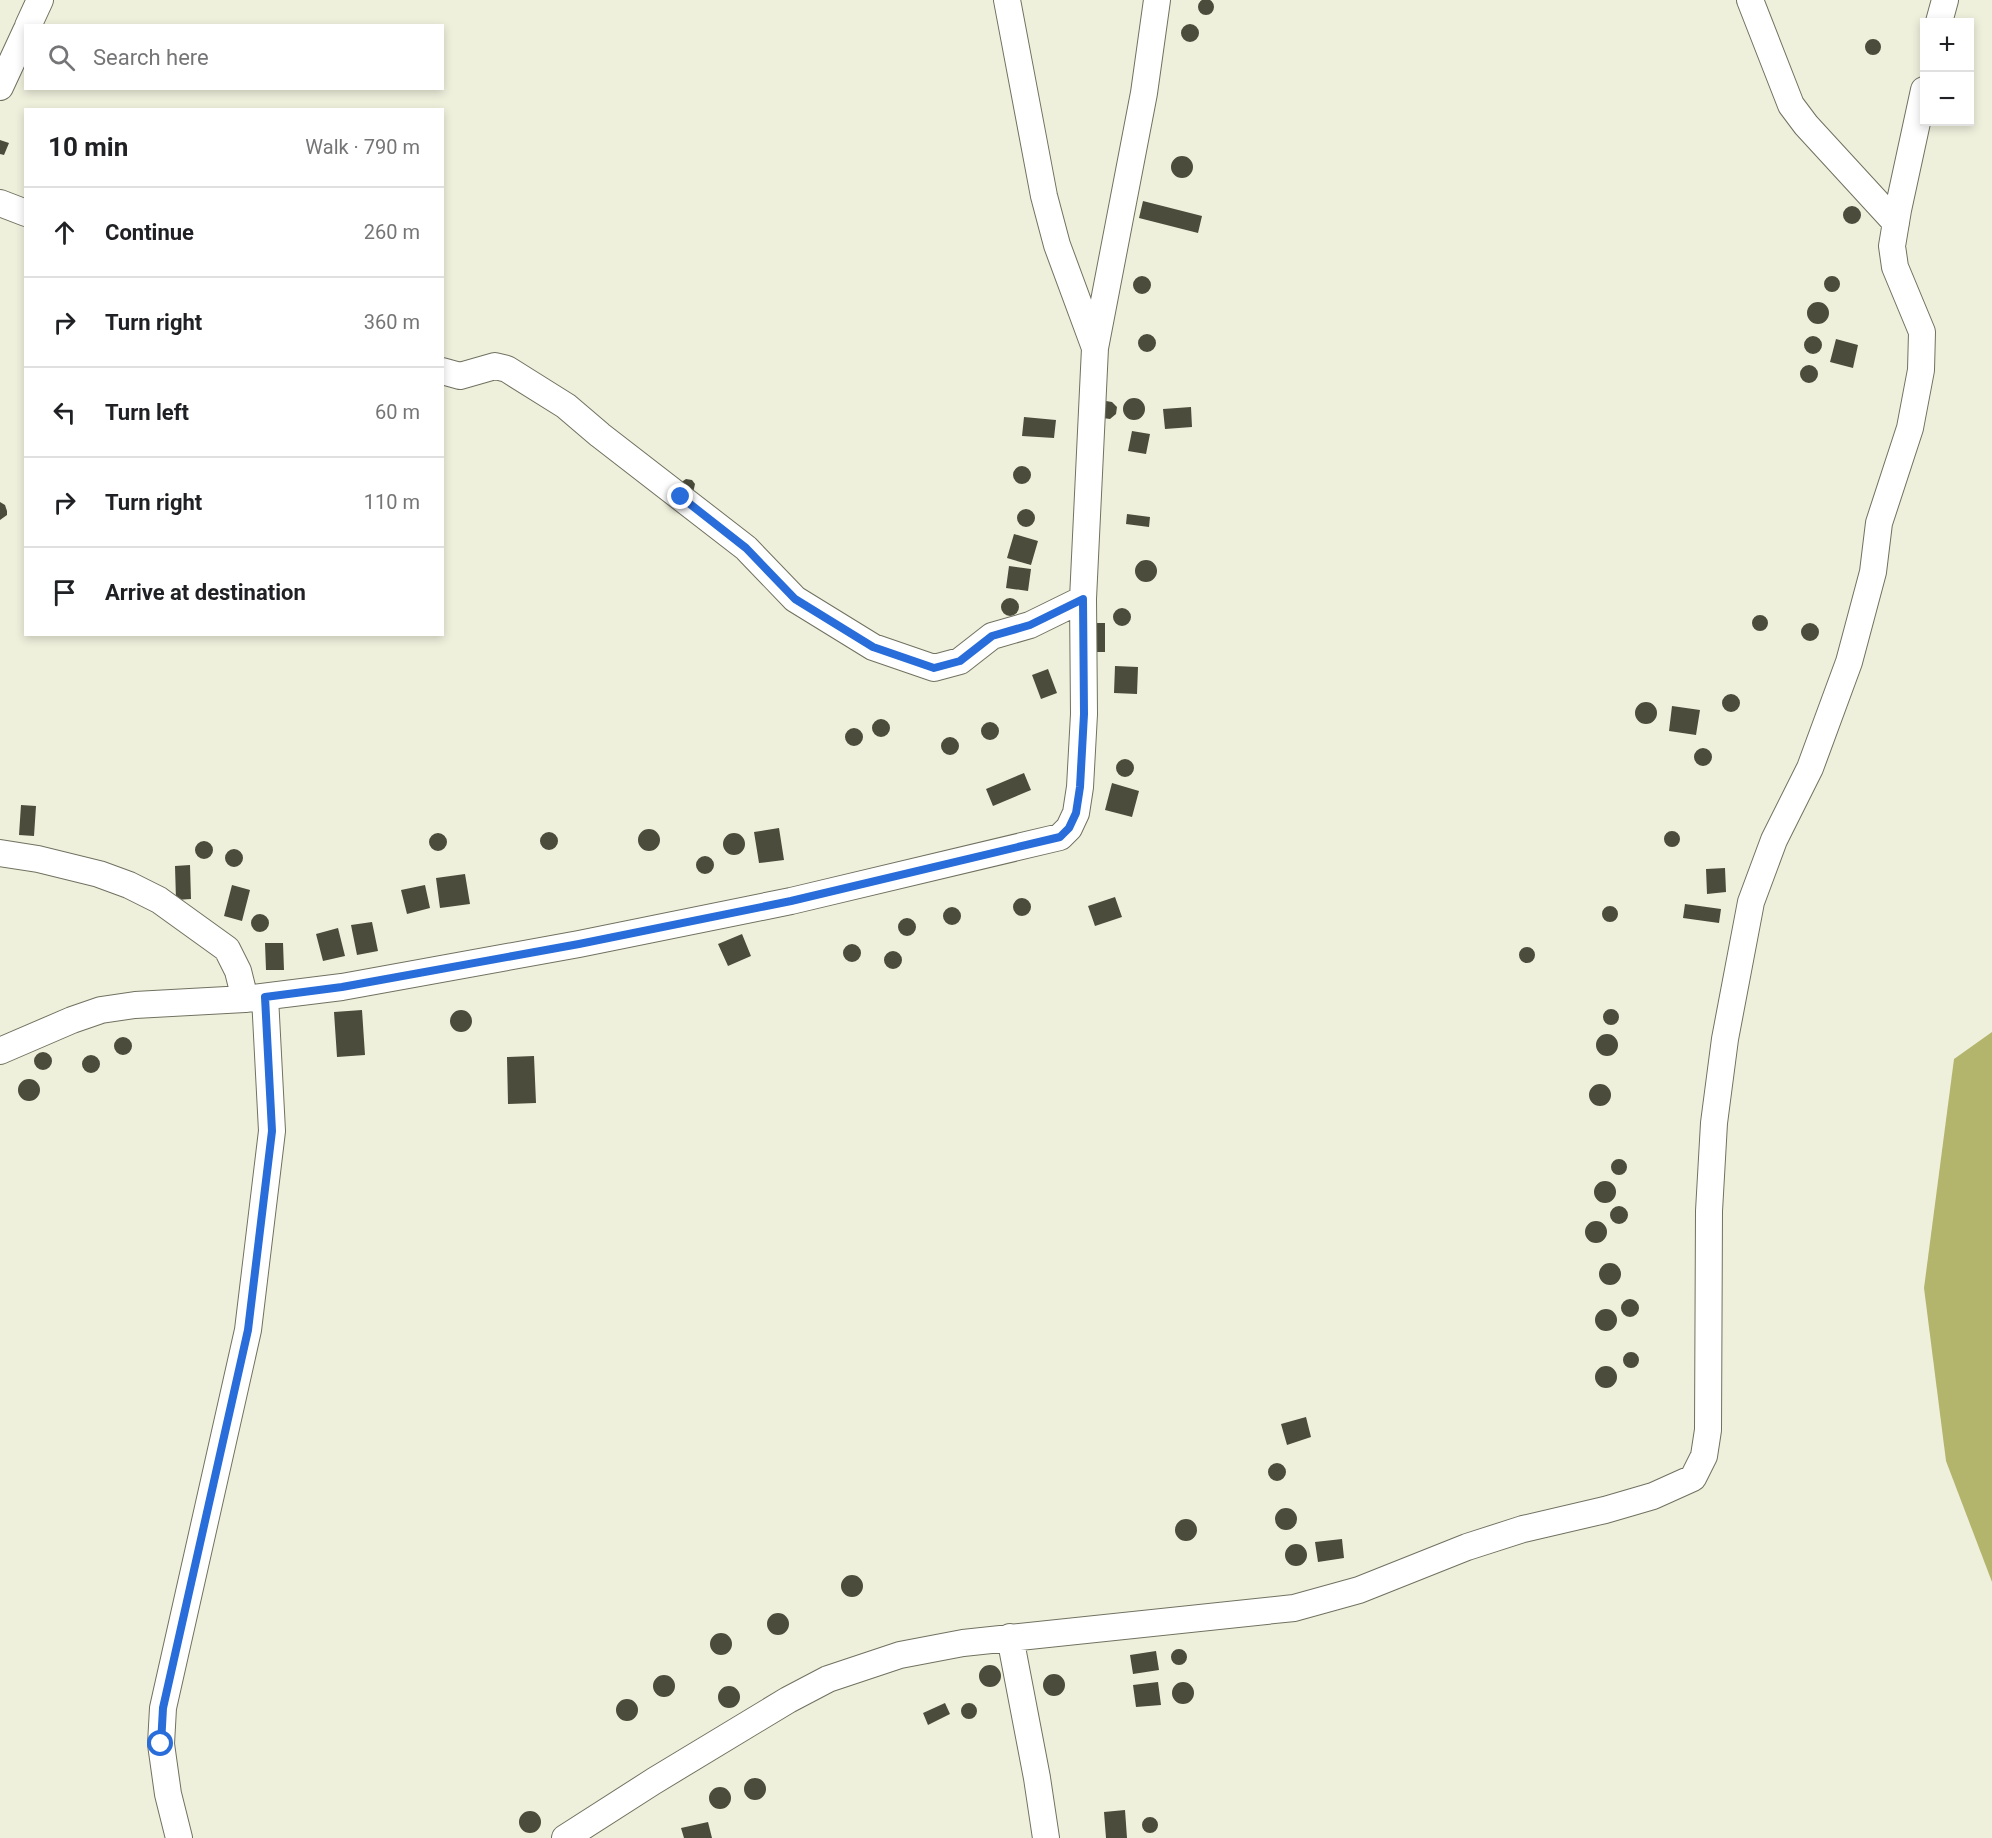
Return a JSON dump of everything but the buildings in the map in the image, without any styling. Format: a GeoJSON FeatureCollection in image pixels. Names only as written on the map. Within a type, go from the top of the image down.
{"type":"FeatureCollection","features":[{"type":"Feature","properties":{"kind":"street"},"geometry":{"type":"LineString","coordinates":[[29,24],[40,0]]}},
{"type":"Feature","properties":{"kind":"street"},"geometry":{"type":"LineString","coordinates":[[1007,0],[1044,196],[1056,245],[1095,348]]}},
{"type":"Feature","properties":{"kind":"street"},"geometry":{"type":"LineString","coordinates":[[0,1051],[72,1020],[102,1011],[135,1005],[255,998],[342,987],[579,944],[791,901],[1060,837],[1069,828],[1076,813],[1080,787],[1084,714],[1083,599],[1095,348],[1144,93],[1158,0]]}},
{"type":"Feature","properties":{"kind":"street"},"geometry":{"type":"LineString","coordinates":[[1750,0],[1791,105],[1806,125],[1896,223]]}},
{"type":"Feature","properties":{"kind":"street"},"geometry":{"type":"LineString","coordinates":[[1941,18],[1944,0]]}},
{"type":"Feature","properties":{"kind":"street"},"geometry":{"type":"LineString","coordinates":[[0,87],[24,36]]}},
{"type":"Feature","properties":{"kind":"street"},"geometry":{"type":"LineString","coordinates":[[565,1838],[788,1700],[828,1679],[900,1655],[1010,1637],[1294,1608],[1359,1590],[1467,1547],[1523,1528],[1605,1510],[1653,1496],[1693,1478],[1704,1456],[1708,1430],[1709,1211],[1714,1123],[1725,1039],[1751,902],[1770,850],[1810,768],[1849,662],[1872,572],[1880,523],[1910,428],[1917,396],[1921,370],[1922,333],[1895,267],[1892,246],[1920,109]]}},
{"type":"Feature","properties":{"kind":"street"},"geometry":{"type":"LineString","coordinates":[[0,203],[24,212]]}},
{"type":"Feature","properties":{"kind":"street"},"geometry":{"type":"LineString","coordinates":[[444,372],[460,376],[495,366],[507,369],[556,400],[746,548],[795,599],[873,647],[934,668],[960,661],[992,636],[1030,625],[1083,599]]}},
{"type":"Feature","properties":{"kind":"street"},"geometry":{"type":"LineString","coordinates":[[0,853],[38,859],[99,874],[129,885],[159,900],[227,949],[255,998],[272,1131],[248,1330],[163,1708],[161,1744],[168,1794],[179,1838]]}},
{"type":"Feature","properties":{"kind":"street"},"geometry":{"type":"LineString","coordinates":[[1010,1637],[1046,1838]]}},
{"type":"Feature","properties":{"kind":"shaded area"},"geometry":{"type":"Polygon","coordinates":[[[1992,1032],[1992,1582],[1946,1461],[1924,1288],[1954,1059],[1992,1032]]]}},
{"type":"Feature","properties":{"kind":"route"},"geometry":{"type":"LineString","coordinates":[[161,1744],[163,1708],[248,1330],[272,1131],[265,997],[342,987],[579,944],[791,901],[1060,837],[1069,828],[1076,813],[1080,787],[1084,714],[1083,599],[1030,625],[992,636],[960,661],[934,668],[873,647],[795,599],[746,548],[681,497]]}}]}
